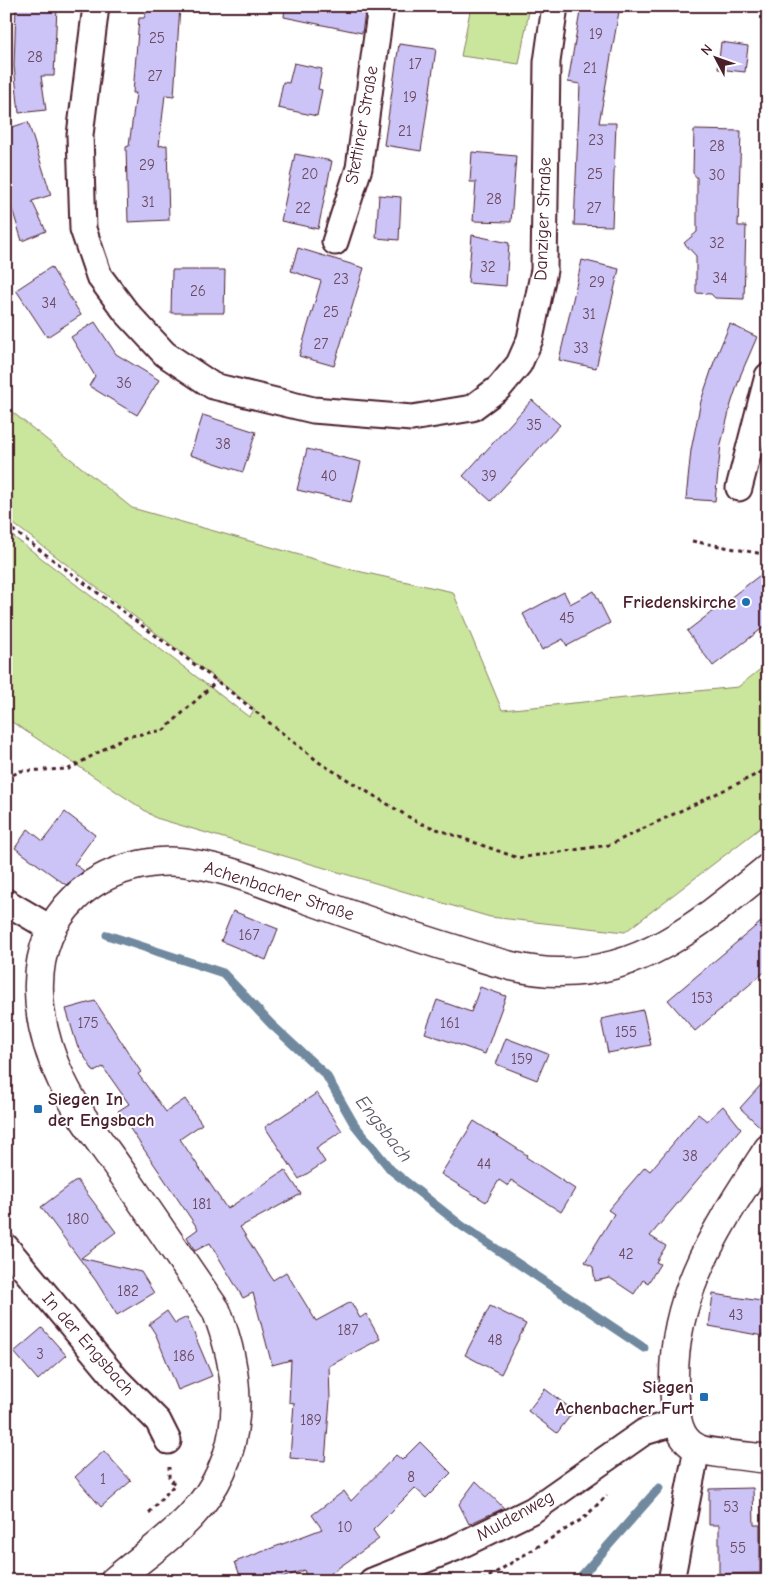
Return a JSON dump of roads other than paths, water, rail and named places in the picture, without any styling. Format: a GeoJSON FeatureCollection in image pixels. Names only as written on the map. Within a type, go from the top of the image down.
{"type":"FeatureCollection","features":[{"type":"Feature","properties":{"kind":"main road","name":"Achenbacher Straße"},"geometry":{"type":"LineString","coordinates":[[114,1581],[190,1517],[211,1489],[224,1464],[232,1437],[237,1407],[235,1372],[229,1342],[216,1310],[84,1117],[63,1083],[46,1043],[39,996],[39,962],[50,928],[64,908],[81,892],[101,879],[129,868],[147,864],[192,863],[251,880],[377,924],[508,966],[559,972],[602,969],[631,961],[680,937],[768,868]]}},
{"type":"Feature","properties":{"kind":"main road"},"geometry":{"type":"LineString","coordinates":[[768,1149],[723,1221],[692,1280],[673,1352],[676,1422],[684,1436],[697,1449],[768,1458]]}},
{"type":"Feature","properties":{"kind":"street","name":"Danziger Straße"},"geometry":{"type":"LineString","coordinates":[[96,6],[80,135],[83,229],[99,276],[126,312],[165,354],[213,386],[313,410],[412,418],[472,408],[499,388],[519,364],[530,339],[544,270],[547,62],[555,6]]}},
{"type":"Feature","properties":{"kind":"street","name":"Stettiner Straße"},"geometry":{"type":"LineString","coordinates":[[335,242],[359,168],[381,6]]}},
{"type":"Feature","properties":{"kind":"street"},"geometry":{"type":"LineString","coordinates":[[739,488],[768,376]]}},
{"type":"Feature","properties":{"kind":"street"},"geometry":{"type":"LineString","coordinates":[[6,902],[50,928]]}},
{"type":"Feature","properties":{"kind":"street","name":"In der Engsbach"},"geometry":{"type":"LineString","coordinates":[[6,1247],[117,1380],[158,1421],[168,1441]]}},
{"type":"Feature","properties":{"kind":"street","name":"Muldenweg"},"geometry":{"type":"LineString","coordinates":[[372,1581],[455,1548],[533,1510],[644,1432],[676,1422]]}},
{"type":"Feature","properties":{"kind":"street"},"geometry":{"type":"LineString","coordinates":[[671,1581],[697,1449]]}},
{"type":"Feature","properties":{"kind":"waterway","name":"Engsbach"},"geometry":{"type":"LineString","coordinates":[[107,935],[223,973],[271,1024],[326,1075],[354,1124],[391,1170],[462,1226],[644,1348]]}},
{"type":"Feature","properties":{"kind":"waterway"},"geometry":{"type":"LineString","coordinates":[[577,1581],[659,1488]]}},
{"type":"Feature","properties":{"kind":"place","name":"Friedenskirche"},"geometry":{"type":"Point","coordinates":[746,602]}},
{"type":"Feature","properties":{"kind":"place","name":"Siegen In der Engsbach"},"geometry":{"type":"Point","coordinates":[38,1109]}},
{"type":"Feature","properties":{"kind":"place","name":"Siegen Achenbacher Furt"},"geometry":{"type":"Point","coordinates":[704,1397]}}]}
